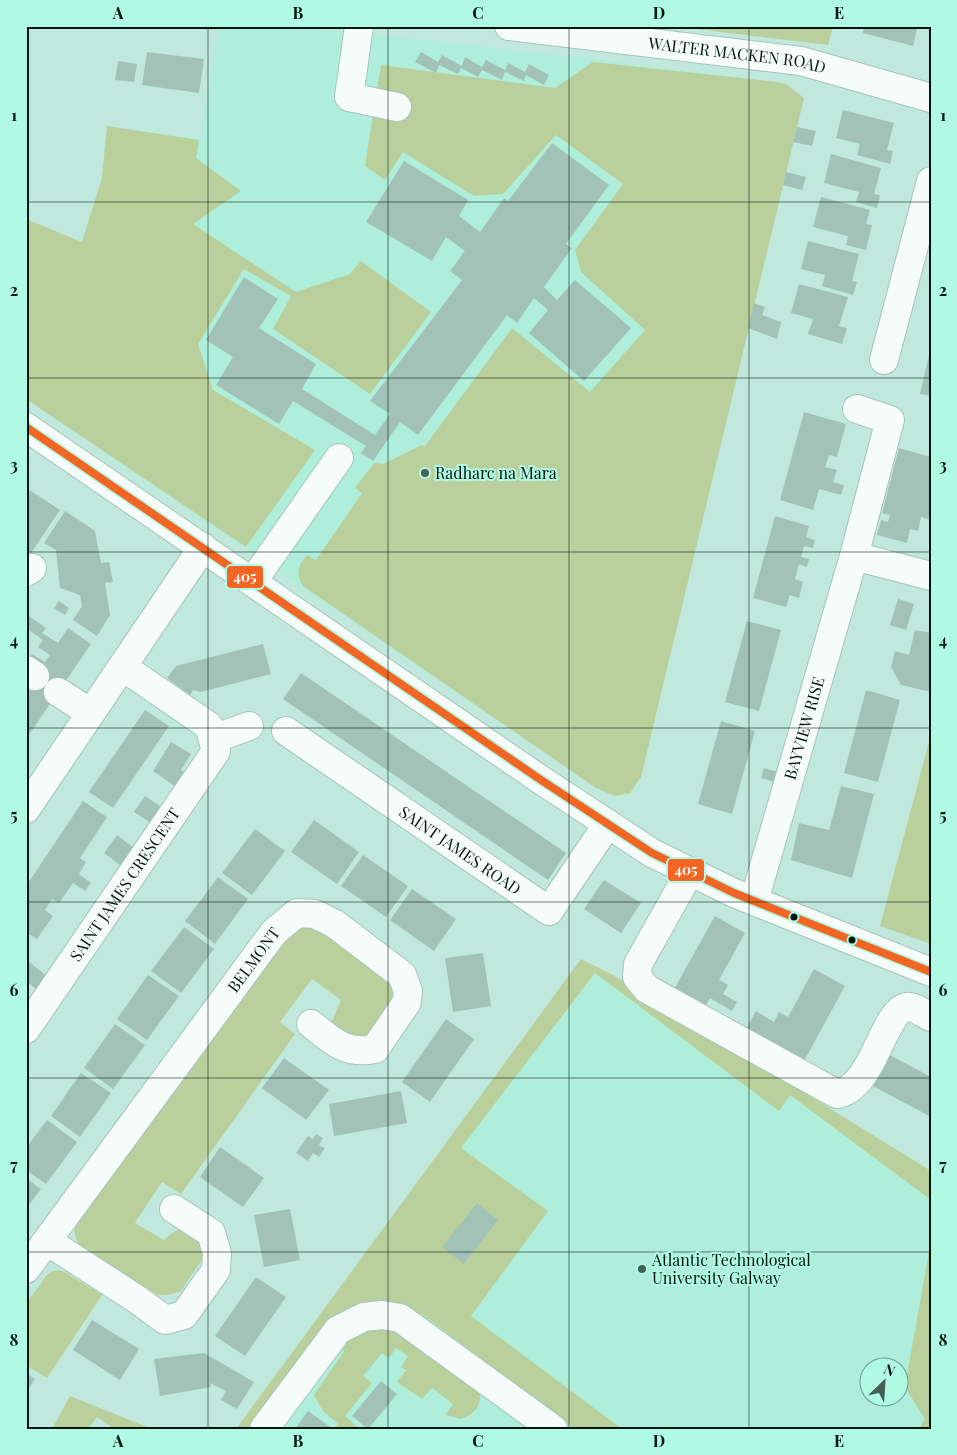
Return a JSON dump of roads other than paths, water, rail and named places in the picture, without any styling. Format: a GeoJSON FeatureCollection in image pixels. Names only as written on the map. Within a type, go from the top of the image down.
{"type":"FeatureCollection","features":[{"type":"Feature","properties":{"kind":"street"},"geometry":{"type":"LineString","coordinates":[[359,26],[349,97],[398,107]]}},
{"type":"Feature","properties":{"kind":"street","name":"WALTER MACKEN ROAD"},"geometry":{"type":"LineString","coordinates":[[510,26],[801,61],[931,98]]}},
{"type":"Feature","properties":{"kind":"street"},"geometry":{"type":"LineString","coordinates":[[884,360],[931,181]]}},
{"type":"Feature","properties":{"kind":"street","name":"BAYVIEW RISE"},"geometry":{"type":"LineString","coordinates":[[754,901],[854,556],[890,420],[857,409]]}},
{"type":"Feature","properties":{"kind":"street"},"geometry":{"type":"LineString","coordinates":[[26,427],[607,825],[689,872],[754,901],[931,972]]}},
{"type":"Feature","properties":{"kind":"street"},"geometry":{"type":"LineString","coordinates":[[253,581],[338,458]]}},
{"type":"Feature","properties":{"kind":"street"},"geometry":{"type":"LineString","coordinates":[[26,809],[203,547]]}},
{"type":"Feature","properties":{"kind":"street"},"geometry":{"type":"LineString","coordinates":[[854,556],[931,576]]}},
{"type":"Feature","properties":{"kind":"street"},"geometry":{"type":"LineString","coordinates":[[122,667],[209,726],[214,739],[249,726]]}},
{"type":"Feature","properties":{"kind":"street"},"geometry":{"type":"LineString","coordinates":[[58,692],[91,713]]}},
{"type":"Feature","properties":{"kind":"street","name":"SAINT JAMES ROAD"},"geometry":{"type":"LineString","coordinates":[[286,731],[549,911],[607,825]]}},
{"type":"Feature","properties":{"kind":"street","name":"SAINT JAMES CRESCENT"},"geometry":{"type":"LineString","coordinates":[[26,1029],[216,751],[214,739]]}},
{"type":"Feature","properties":{"kind":"street"},"geometry":{"type":"LineString","coordinates":[[689,872],[638,964],[637,977],[647,989],[838,1094],[851,1088],[863,1075],[890,1024],[900,1011],[906,1007],[912,1007],[931,1017]]}},
{"type":"Feature","properties":{"kind":"street","name":"BELMONT"},"geometry":{"type":"LineString","coordinates":[[26,1269],[274,932],[297,913],[315,914],[335,924],[402,975],[408,991],[407,1002],[375,1049],[351,1051],[338,1045],[311,1024]]}},
{"type":"Feature","properties":{"kind":"street"},"geometry":{"type":"LineString","coordinates":[[47,1241],[138,1300],[164,1320],[184,1315],[216,1270],[217,1253],[211,1233],[174,1209]]}},
{"type":"Feature","properties":{"kind":"street"},"geometry":{"type":"LineString","coordinates":[[264,1429],[338,1330],[364,1317],[382,1315],[400,1318],[553,1429]]}},
{"type":"Feature","properties":{"kind":"place","name":"Radharc na Mara"},"geometry":{"type":"Point","coordinates":[425,473]}},
{"type":"Feature","properties":{"kind":"place","name":"Atlantic Technological University Galway"},"geometry":{"type":"Point","coordinates":[642,1269]}}]}
